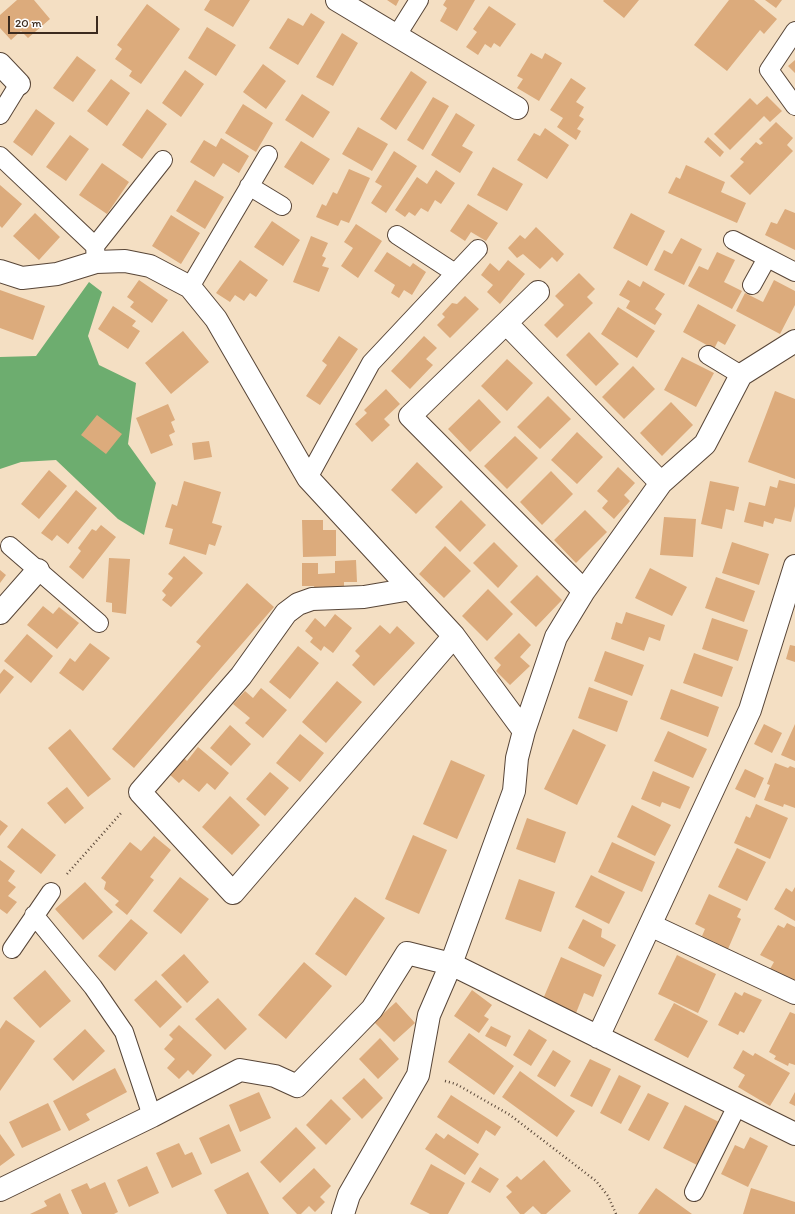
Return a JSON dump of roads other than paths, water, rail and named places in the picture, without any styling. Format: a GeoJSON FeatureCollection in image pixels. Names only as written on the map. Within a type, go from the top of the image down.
{"type":"FeatureCollection","features":[{"type":"Feature","properties":{"kind":"street"},"geometry":{"type":"LineString","coordinates":[[337,0],[517,108]]}},
{"type":"Feature","properties":{"kind":"street"},"geometry":{"type":"LineString","coordinates":[[0,64],[19,84]]}},
{"type":"Feature","properties":{"kind":"street"},"geometry":{"type":"LineString","coordinates":[[0,271],[22,278],[57,274],[96,254],[125,262],[150,266],[190,287],[216,319],[308,478],[454,636],[524,732]]}},
{"type":"Feature","properties":{"kind":"street"},"geometry":{"type":"LineString","coordinates":[[538,292],[410,416],[584,591]]}},
{"type":"Feature","properties":{"kind":"street"},"geometry":{"type":"LineString","coordinates":[[506,323],[661,482]]}},
{"type":"Feature","properties":{"kind":"street"},"geometry":{"type":"LineString","coordinates":[[343,1214],[349,1195],[418,1075],[429,1015],[451,964],[514,791],[517,758],[524,732],[556,637],[584,591],[661,482],[706,444],[741,375],[795,341]]}},
{"type":"Feature","properties":{"kind":"street"},"geometry":{"type":"LineString","coordinates":[[598,1036],[750,710],[789,608],[795,566]]}},
{"type":"Feature","properties":{"kind":"street"},"geometry":{"type":"LineString","coordinates":[[0,612],[38,570]]}},
{"type":"Feature","properties":{"kind":"street"},"geometry":{"type":"LineString","coordinates":[[411,589],[364,597],[312,599],[298,604],[286,613],[241,676],[140,792],[234,893],[454,636]]}},
{"type":"Feature","properties":{"kind":"street"},"geometry":{"type":"LineString","coordinates":[[650,925],[795,993]]}},
{"type":"Feature","properties":{"kind":"street"},"geometry":{"type":"LineString","coordinates":[[0,1190],[152,1116],[240,1070],[276,1076],[297,1086],[372,1009],[407,953],[451,964],[795,1134]]}},
{"type":"Feature","properties":{"kind":"lane"},"geometry":{"type":"LineString","coordinates":[[397,35],[419,0]]}},
{"type":"Feature","properties":{"kind":"lane"},"geometry":{"type":"LineString","coordinates":[[795,31],[769,70],[795,106]]}},
{"type":"Feature","properties":{"kind":"lane"},"geometry":{"type":"LineString","coordinates":[[0,115],[19,84]]}},
{"type":"Feature","properties":{"kind":"lane"},"geometry":{"type":"LineString","coordinates":[[190,287],[268,155]]}},
{"type":"Feature","properties":{"kind":"lane"},"geometry":{"type":"LineString","coordinates":[[0,156],[96,254],[163,160]]}},
{"type":"Feature","properties":{"kind":"lane"},"geometry":{"type":"LineString","coordinates":[[250,186],[282,206]]}},
{"type":"Feature","properties":{"kind":"lane"},"geometry":{"type":"LineString","coordinates":[[397,235],[454,273]]}},
{"type":"Feature","properties":{"kind":"lane"},"geometry":{"type":"LineString","coordinates":[[733,240],[795,272]]}},
{"type":"Feature","properties":{"kind":"lane"},"geometry":{"type":"LineString","coordinates":[[308,478],[371,363],[478,249]]}},
{"type":"Feature","properties":{"kind":"lane"},"geometry":{"type":"LineString","coordinates":[[752,285],[767,258]]}},
{"type":"Feature","properties":{"kind":"lane"},"geometry":{"type":"LineString","coordinates":[[708,356],[741,375]]}},
{"type":"Feature","properties":{"kind":"lane"},"geometry":{"type":"LineString","coordinates":[[10,546],[99,623]]}},
{"type":"Feature","properties":{"kind":"lane"},"geometry":{"type":"LineString","coordinates":[[12,949],[51,892]]}},
{"type":"Feature","properties":{"kind":"lane"},"geometry":{"type":"LineString","coordinates":[[34,915],[93,987],[124,1032],[152,1116]]}},
{"type":"Feature","properties":{"kind":"lane"},"geometry":{"type":"LineString","coordinates":[[694,1192],[737,1106]]}}]}
